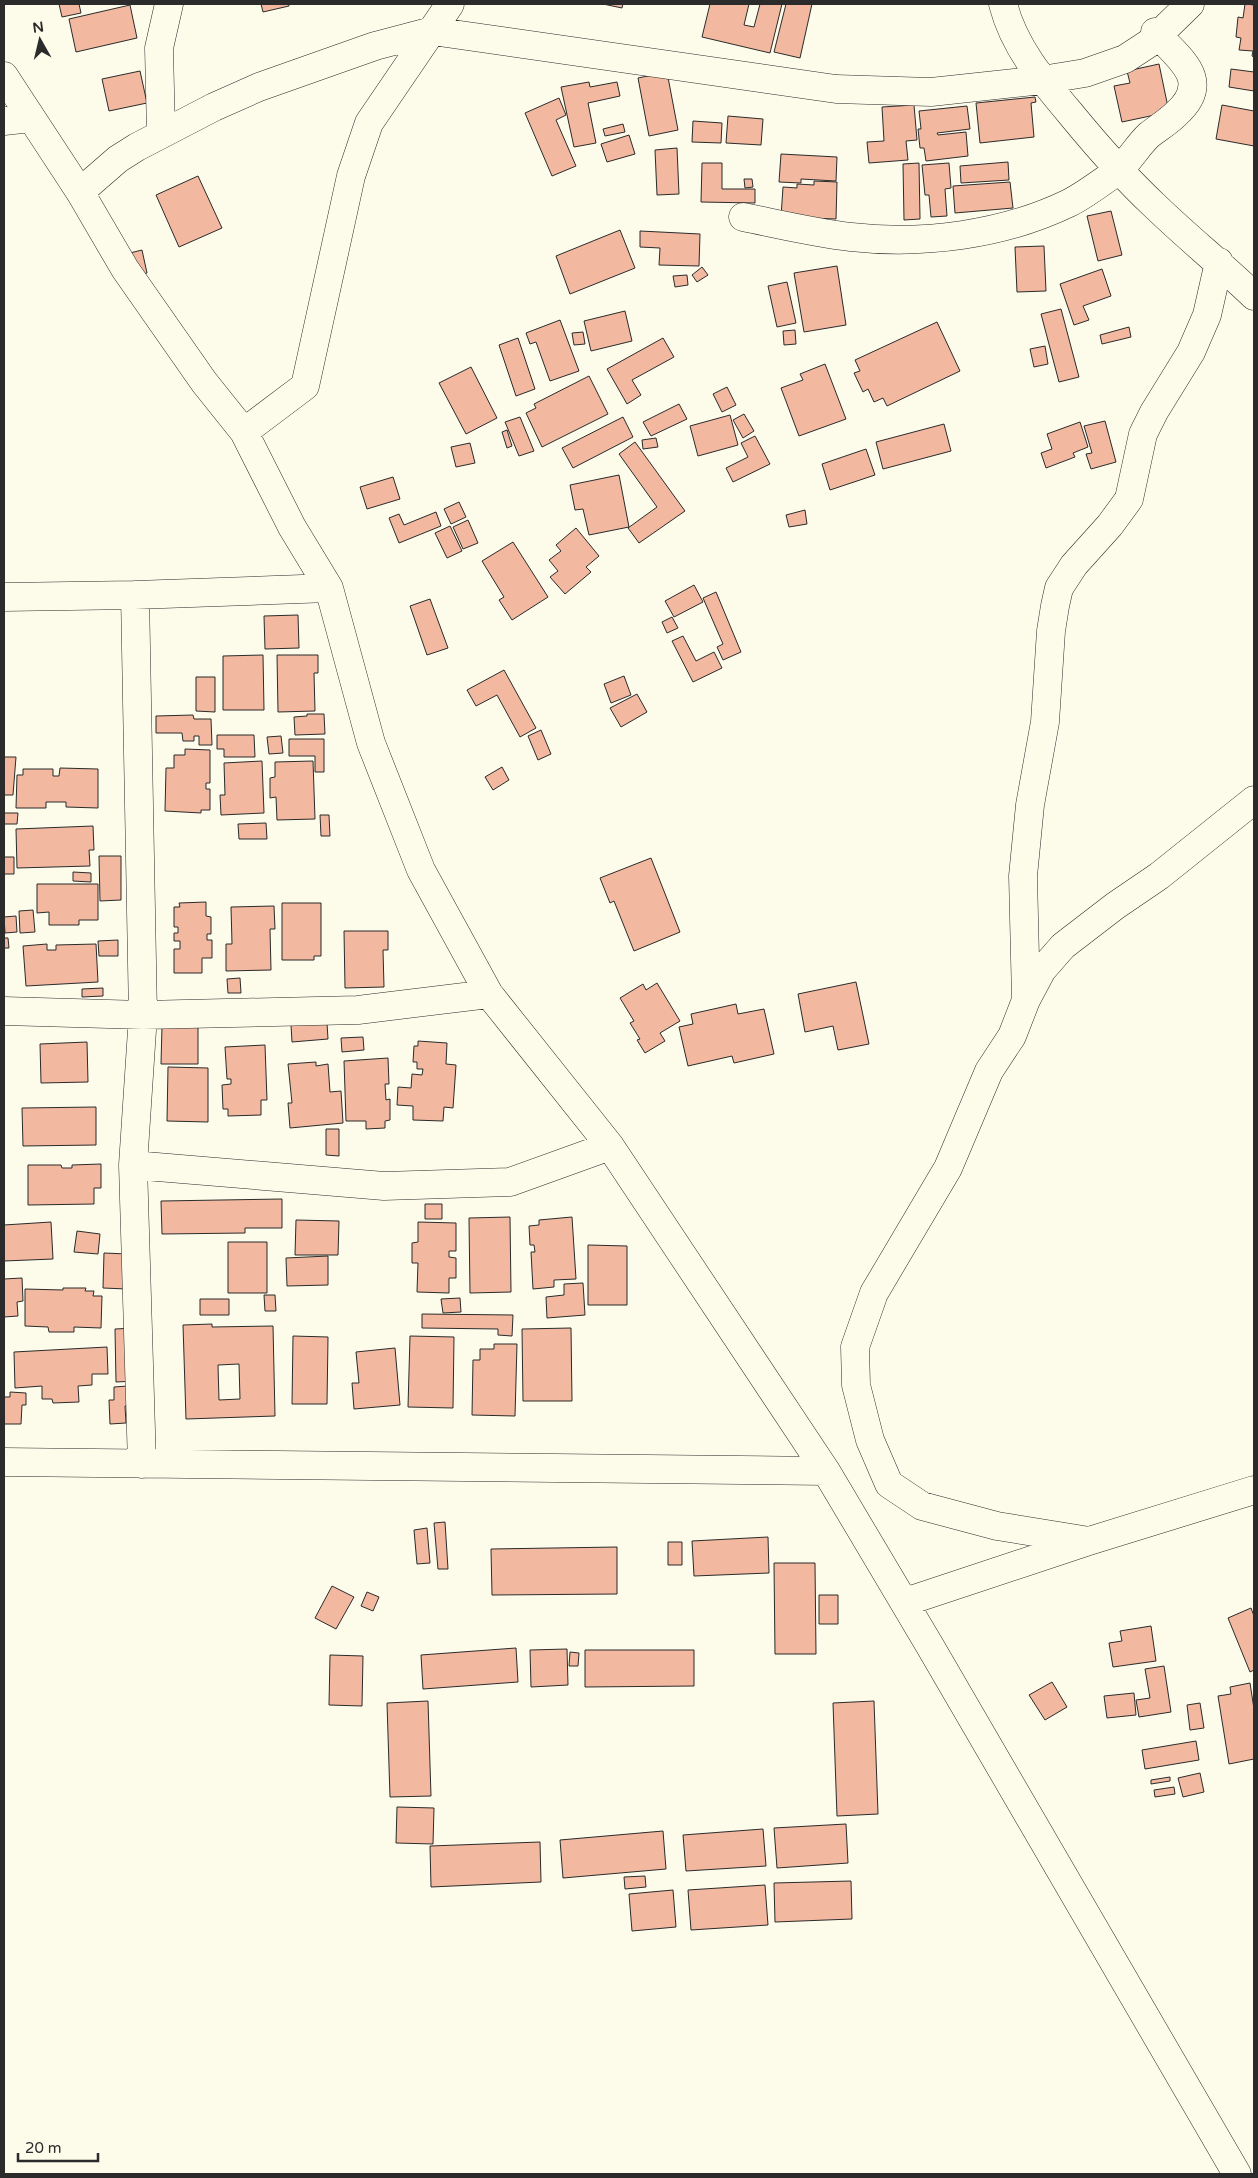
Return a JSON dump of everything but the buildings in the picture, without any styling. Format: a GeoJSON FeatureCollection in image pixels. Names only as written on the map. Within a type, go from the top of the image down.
{"type":"FeatureCollection","features":[{"type":"Feature","properties":{"kind":"street"},"geometry":{"type":"LineString","coordinates":[[161,133],[159,48],[169,4]]}},
{"type":"Feature","properties":{"kind":"street"},"geometry":{"type":"LineString","coordinates":[[244,432],[304,386],[351,176],[369,123],[450,4]]}},
{"type":"Feature","properties":{"kind":"street"},"geometry":{"type":"LineString","coordinates":[[1003,4],[1007,19],[1019,44],[1042,80],[1118,170],[1254,296]]}},
{"type":"Feature","properties":{"kind":"street"},"geometry":{"type":"LineString","coordinates":[[80,192],[118,160],[161,133],[259,87],[375,46],[432,31],[836,89],[931,92],[1042,80],[1085,72],[1125,59],[1151,42],[1156,34],[1190,4]]}},
{"type":"Feature","properties":{"kind":"street"},"geometry":{"type":"LineString","coordinates":[[743,217],[850,237],[887,240],[947,238],[1016,223],[1069,202],[1118,170],[1148,136],[1177,114],[1190,97],[1193,82],[1191,72],[1156,34]]}},
{"type":"Feature","properties":{"kind":"street"},"geometry":{"type":"LineString","coordinates":[[4,76],[80,192],[125,269],[204,382],[244,432],[292,527],[329,588],[374,752],[421,870],[489,994],[610,1146],[826,1471],[1237,2174]]}},
{"type":"Feature","properties":{"kind":"street"},"geometry":{"type":"LineString","coordinates":[[4,121],[31,118]]}},
{"type":"Feature","properties":{"kind":"street"},"geometry":{"type":"LineString","coordinates":[[1026,1000],[1023,876],[1030,805],[1045,722],[1054,606],[1059,588],[1074,565],[1110,525],[1129,499],[1143,434],[1158,405],[1191,352],[1207,315],[1218,262]]}},
{"type":"Feature","properties":{"kind":"street"},"geometry":{"type":"LineString","coordinates":[[4,597],[135,595],[329,588]]}},
{"type":"Feature","properties":{"kind":"street"},"geometry":{"type":"LineString","coordinates":[[135,595],[142,1015],[134,1165],[142,1464]]}},
{"type":"Feature","properties":{"kind":"street"},"geometry":{"type":"LineString","coordinates":[[1089,1541],[997,1526],[922,1506],[889,1484],[870,1440],[856,1385],[855,1347],[862,1322],[874,1293],[948,1168],[989,1071],[1012,1036],[1026,1000],[1042,970],[1063,946],[1174,864],[1254,800]]}},
{"type":"Feature","properties":{"kind":"street"},"geometry":{"type":"LineString","coordinates":[[4,1011],[142,1015],[358,1010],[489,994]]}},
{"type":"Feature","properties":{"kind":"street"},"geometry":{"type":"LineString","coordinates":[[134,1165],[384,1186],[510,1182],[610,1146]]}},
{"type":"Feature","properties":{"kind":"street"},"geometry":{"type":"LineString","coordinates":[[4,1462],[826,1471]]}},
{"type":"Feature","properties":{"kind":"street"},"geometry":{"type":"LineString","coordinates":[[904,1602],[1089,1541],[1254,1490]]}}]}
